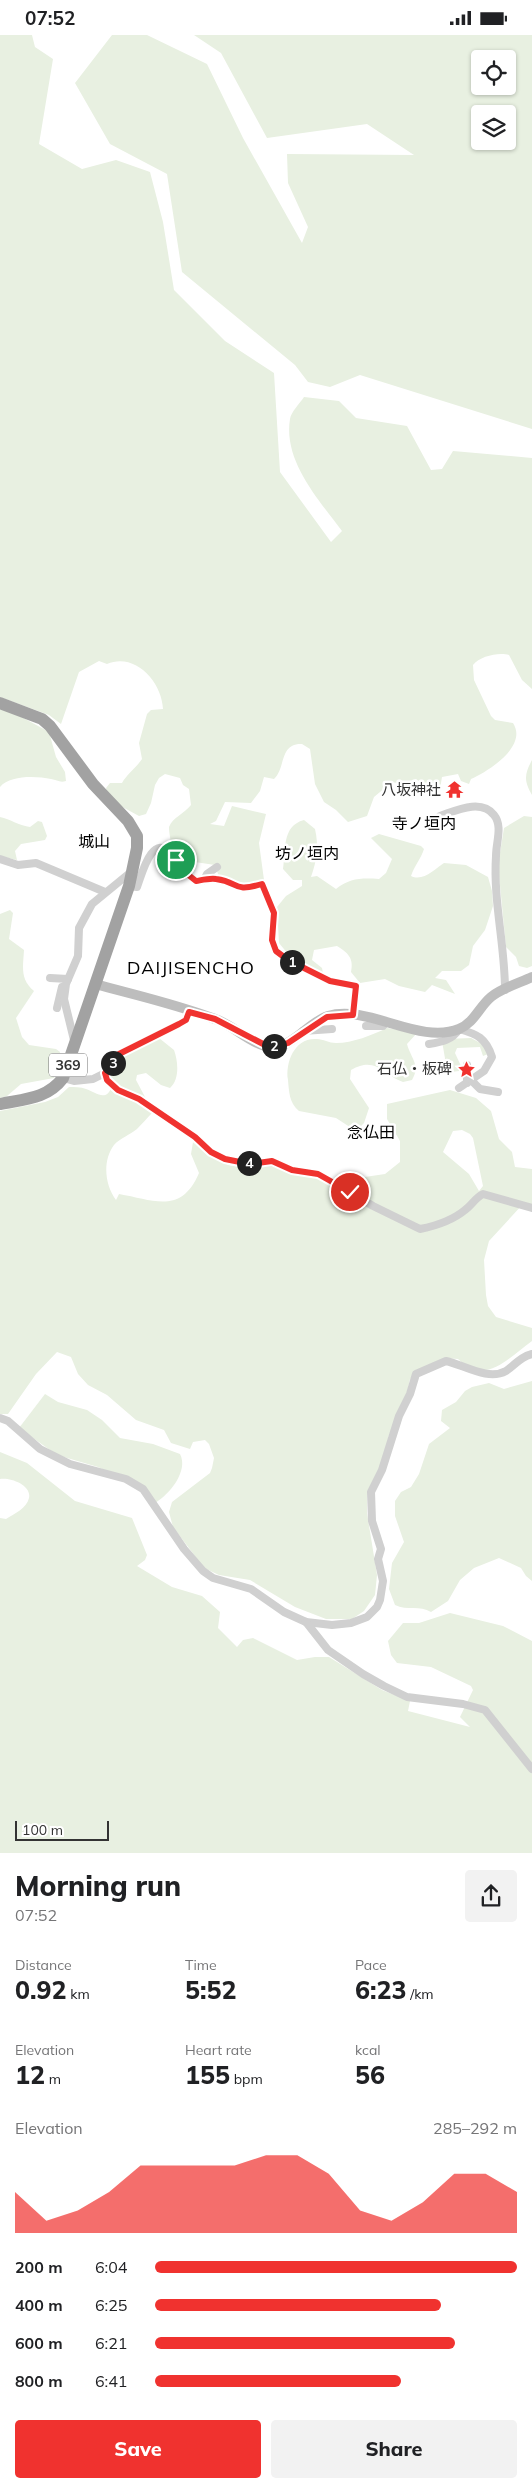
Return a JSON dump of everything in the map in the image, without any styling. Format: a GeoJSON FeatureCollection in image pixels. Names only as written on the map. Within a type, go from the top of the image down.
{"type":"FeatureCollection","features":[{"type":"Feature","properties":{"kind":"highway","name":"369"},"geometry":{"type":"LineString","coordinates":[[0,703],[42,719],[50,726],[93,784],[128,821],[137,836],[135,866],[129,886],[63,1078],[54,1089],[46,1094],[0,1104]]}},
{"type":"Feature","properties":{"kind":"main road"},"geometry":{"type":"LineString","coordinates":[[95,984],[215,1019],[267,1046],[278,1046],[288,1043],[303,1031],[327,1017],[353,1015],[422,1030],[445,1032],[459,1029],[469,1023],[492,996],[532,977]]}},
{"type":"Feature","properties":{"kind":"street"},"geometry":{"type":"LineString","coordinates":[[440,816],[459,809],[478,807],[493,814],[498,825],[496,856],[498,923],[505,958],[505,989]]}},
{"type":"Feature","properties":{"kind":"street"},"geometry":{"type":"LineString","coordinates":[[129,886],[137,887],[148,857],[156,849],[163,848],[171,853],[189,877],[196,881],[215,878],[238,888],[246,889],[262,884],[274,913],[272,940],[276,951],[288,960],[330,981],[356,986],[353,1015]]}},
{"type":"Feature","properties":{"kind":"street"},"geometry":{"type":"LineString","coordinates":[[0,859],[18,865],[36,863],[105,893]]}},
{"type":"Feature","properties":{"kind":"street"},"geometry":{"type":"LineString","coordinates":[[76,1044],[64,999],[67,982],[78,957],[79,928],[92,905],[105,893],[127,878],[135,866]]}},
{"type":"Feature","properties":{"kind":"street"},"geometry":{"type":"LineString","coordinates":[[204,880],[207,874],[217,867]]}},
{"type":"Feature","properties":{"kind":"street"},"geometry":{"type":"LineString","coordinates":[[50,978],[67,982]]}},
{"type":"Feature","properties":{"kind":"street"},"geometry":{"type":"LineString","coordinates":[[57,1008],[61,987],[67,982]]}},
{"type":"Feature","properties":{"kind":"street"},"geometry":{"type":"LineString","coordinates":[[63,1078],[74,1081],[92,1079],[105,1073],[119,1054],[186,1020],[189,1012]]}},
{"type":"Feature","properties":{"kind":"street"},"geometry":{"type":"LineString","coordinates":[[366,1026],[383,1026],[386,1022]]}},
{"type":"Feature","properties":{"kind":"street"},"geometry":{"type":"LineString","coordinates":[[303,1031],[332,1029]]}},
{"type":"Feature","properties":{"kind":"street"},"geometry":{"type":"LineString","coordinates":[[429,1044],[445,1041],[455,1036],[459,1029],[478,1034],[488,1043],[492,1057],[484,1071],[459,1088]]}},
{"type":"Feature","properties":{"kind":"street"},"geometry":{"type":"LineString","coordinates":[[467,1065],[469,1081],[480,1089],[498,1092]]}},
{"type":"Feature","properties":{"kind":"street"},"geometry":{"type":"LineString","coordinates":[[105,1073],[107,1080],[118,1090],[139,1099],[195,1137],[211,1152],[225,1159],[250,1164],[272,1161],[292,1170],[318,1174],[373,1206],[420,1229],[455,1217],[483,1194],[532,1207]]}},
{"type":"Feature","properties":{"kind":"street"},"geometry":{"type":"LineString","coordinates":[[0,1418],[8,1421],[40,1449],[70,1464],[126,1479],[143,1489],[174,1535],[202,1571],[213,1578],[251,1589],[284,1612],[306,1622],[332,1625],[351,1623],[366,1617],[377,1607],[380,1600],[383,1581],[378,1559],[381,1549],[372,1521],[371,1492],[382,1470],[399,1416],[410,1394],[416,1374],[446,1361],[482,1373],[498,1374],[506,1371],[521,1357],[532,1355]]}},
{"type":"Feature","properties":{"kind":"street"},"geometry":{"type":"LineString","coordinates":[[306,1622],[328,1650],[384,1686],[407,1697],[463,1704],[485,1710],[532,1769]]}},
{"type":"Feature","properties":{"kind":"green space"},"geometry":{"type":"Polygon","coordinates":[[[0,35],[32,35],[35,47],[53,59],[39,144],[82,169],[116,160],[150,172],[163,222],[174,290],[225,341],[274,373],[280,472],[331,542],[342,531],[314,493],[297,465],[289,435],[291,416],[304,397],[339,401],[356,418],[407,426],[431,470],[442,469],[453,451],[532,458],[532,689],[522,680],[509,655],[490,655],[480,659],[473,665],[474,680],[491,716],[495,720],[513,723],[516,732],[511,749],[496,764],[471,779],[469,784],[461,781],[458,774],[442,777],[440,789],[430,788],[416,779],[402,784],[392,782],[374,797],[367,816],[348,822],[336,810],[324,802],[315,784],[310,749],[302,744],[290,747],[286,752],[278,774],[274,779],[264,777],[260,791],[251,803],[225,802],[216,821],[210,824],[224,826],[232,806],[266,814],[259,843],[264,880],[244,885],[219,877],[215,865],[195,862],[188,868],[180,861],[170,838],[169,827],[191,805],[189,789],[183,785],[180,778],[165,774],[159,778],[146,814],[139,816],[115,803],[108,796],[106,788],[110,783],[122,783],[142,759],[139,743],[147,714],[151,710],[163,709],[158,689],[145,672],[137,666],[127,662],[117,661],[107,664],[99,661],[79,672],[61,724],[49,715],[0,697],[0,35]]]}},
{"type":"Feature","properties":{"kind":"green space"},"geometry":{"type":"Polygon","coordinates":[[[112,35],[147,35],[207,64],[243,138],[302,243],[308,227],[288,183],[287,154],[414,155],[367,124],[267,138],[221,53],[194,35],[532,35],[532,429],[360,375],[330,387],[308,382],[295,365],[182,272],[167,174],[110,144],[75,83],[112,35]]]}},
{"type":"Feature","properties":{"kind":"green space"},"geometry":{"type":"Polygon","coordinates":[[[0,709],[18,715],[49,732],[56,757],[65,772],[66,781],[60,782],[38,777],[24,777],[10,780],[0,787],[0,709]]]}},
{"type":"Feature","properties":{"kind":"green space"},"geometry":{"type":"Polygon","coordinates":[[[532,760],[532,795],[527,786],[526,778],[532,760]]]}},
{"type":"Feature","properties":{"kind":"green space"},"geometry":{"type":"Polygon","coordinates":[[[524,816],[532,817],[532,966],[527,968],[519,966],[516,957],[506,947],[498,865],[504,828],[524,816]]]}},
{"type":"Feature","properties":{"kind":"green space"},"geometry":{"type":"Polygon","coordinates":[[[0,817],[30,827],[38,821],[42,822],[47,836],[45,840],[21,844],[15,851],[17,860],[0,856],[0,817]]]}},
{"type":"Feature","properties":{"kind":"green space"},"geometry":{"type":"Polygon","coordinates":[[[304,820],[315,829],[317,842],[315,865],[311,877],[317,876],[336,889],[356,879],[379,879],[386,873],[392,859],[371,838],[379,834],[421,846],[424,849],[411,876],[424,876],[444,863],[466,865],[488,877],[492,891],[493,906],[485,930],[473,946],[469,965],[461,971],[442,971],[435,978],[446,980],[455,994],[432,985],[425,992],[399,986],[385,979],[360,983],[351,972],[351,959],[337,946],[314,950],[312,960],[322,968],[323,973],[288,954],[279,943],[277,907],[286,896],[302,886],[302,880],[293,880],[283,869],[288,834],[291,828],[304,820]]]}},
{"type":"Feature","properties":{"kind":"green space"},"geometry":{"type":"Polygon","coordinates":[[[10,910],[13,913],[9,939],[24,950],[24,977],[34,991],[16,1018],[22,1037],[29,1045],[56,1049],[60,1052],[60,1058],[59,1069],[54,1078],[21,1084],[7,1096],[0,1098],[0,914],[10,910]]]}},
{"type":"Feature","properties":{"kind":"green space"},"geometry":{"type":"Polygon","coordinates":[[[387,1028],[417,1033],[407,1044],[414,1062],[415,1075],[412,1080],[403,1082],[373,1066],[360,1066],[351,1070],[350,1079],[369,1108],[364,1123],[356,1131],[336,1118],[299,1111],[296,1108],[290,1097],[287,1073],[290,1059],[297,1046],[309,1039],[336,1043],[349,1042],[387,1028]]]}},
{"type":"Feature","properties":{"kind":"green space"},"geometry":{"type":"Polygon","coordinates":[[[159,1038],[174,1050],[177,1075],[170,1088],[161,1085],[146,1073],[137,1075],[136,1080],[153,1112],[137,1129],[116,1143],[110,1151],[106,1173],[109,1187],[116,1200],[119,1194],[155,1201],[175,1200],[184,1195],[192,1186],[199,1173],[191,1154],[193,1142],[228,1165],[251,1169],[272,1166],[321,1179],[343,1192],[350,1188],[358,1178],[385,1174],[400,1162],[400,1141],[387,1119],[387,1104],[450,1090],[476,1098],[491,1111],[499,1139],[512,1152],[515,1167],[532,1169],[532,1204],[523,1204],[489,1241],[484,1260],[488,1306],[496,1317],[532,1328],[532,1341],[497,1367],[488,1370],[468,1367],[458,1359],[444,1358],[410,1379],[404,1406],[389,1435],[381,1467],[367,1492],[367,1513],[377,1575],[375,1595],[364,1611],[352,1619],[326,1619],[295,1607],[250,1580],[219,1575],[204,1568],[173,1527],[169,1512],[172,1502],[210,1473],[214,1458],[209,1444],[205,1440],[193,1442],[190,1449],[171,1443],[164,1430],[136,1420],[107,1395],[88,1385],[78,1374],[71,1357],[57,1352],[36,1374],[8,1414],[0,1414],[0,1111],[45,1102],[58,1097],[69,1087],[86,1089],[100,1095],[106,1094],[111,1088],[110,1078],[117,1062],[133,1050],[159,1038]],[[462,1130],[453,1131],[443,1152],[469,1174],[479,1191],[483,1186],[473,1138],[462,1130]]]}},
{"type":"Feature","properties":{"kind":"green space"},"geometry":{"type":"Polygon","coordinates":[[[471,1038],[484,1045],[488,1054],[483,1056],[480,1047],[457,1048],[455,1053],[461,1066],[459,1071],[451,1072],[447,1070],[442,1041],[446,1039],[471,1038]]]}},
{"type":"Feature","properties":{"kind":"green space"},"geometry":{"type":"Polygon","coordinates":[[[532,1381],[532,1581],[521,1568],[499,1558],[474,1568],[460,1580],[448,1601],[431,1612],[395,1605],[389,1589],[392,1563],[404,1542],[395,1516],[395,1501],[401,1492],[411,1487],[419,1474],[429,1444],[450,1428],[441,1421],[442,1410],[456,1402],[465,1391],[472,1387],[489,1383],[504,1389],[532,1381]]]}},
{"type":"Feature","properties":{"kind":"green space"},"geometry":{"type":"Polygon","coordinates":[[[45,1394],[58,1402],[87,1410],[102,1420],[120,1438],[153,1444],[180,1454],[182,1468],[176,1482],[155,1503],[144,1487],[98,1467],[57,1455],[19,1428],[45,1394]]]}},
{"type":"Feature","properties":{"kind":"green space"},"geometry":{"type":"Polygon","coordinates":[[[0,1452],[27,1463],[75,1501],[132,1518],[147,1555],[145,1560],[137,1566],[172,1587],[202,1596],[220,1612],[218,1628],[237,1647],[243,1640],[253,1638],[297,1660],[329,1657],[382,1690],[410,1701],[408,1711],[470,1727],[460,1717],[473,1690],[471,1686],[431,1667],[397,1663],[391,1655],[388,1641],[403,1623],[419,1623],[450,1613],[503,1626],[532,1641],[532,1853],[0,1853],[0,1518],[6,1519],[23,1508],[28,1502],[29,1493],[19,1483],[9,1479],[0,1479],[0,1452]]]}},
{"type":"Feature","properties":{"kind":"place","name":"八坂神社"},"geometry":{"type":"Point","coordinates":[455,790]}},
{"type":"Feature","properties":{"kind":"place","name":"石仏・板碑"},"geometry":{"type":"Point","coordinates":[466,1069]}},
{"type":"Feature","properties":{"kind":"district","name":"寺ノ垣内"},"geometry":{"type":"Point","coordinates":[424,823]}},
{"type":"Feature","properties":{"kind":"district","name":"城山"},"geometry":{"type":"Point","coordinates":[94,841]}},
{"type":"Feature","properties":{"kind":"district","name":"坊ノ垣内"},"geometry":{"type":"Point","coordinates":[307,853]}},
{"type":"Feature","properties":{"kind":"district","name":"DAIJISENCHO"},"geometry":{"type":"Point","coordinates":[191,968]}},
{"type":"Feature","properties":{"kind":"district","name":"念仏田"},"geometry":{"type":"Point","coordinates":[371,1132]}},
{"type":"Feature","properties":{"kind":"route"},"geometry":{"type":"LineString","coordinates":[[176,860],[181,869],[196,881],[215,878],[238,888],[246,889],[262,884],[274,913],[272,940],[276,951],[288,960],[330,981],[351,983],[356,986],[353,1015],[336,1014],[327,1017],[316,1021],[288,1043],[278,1046],[267,1046],[255,1042],[230,1025],[189,1012],[186,1020],[119,1054],[105,1073],[107,1080],[118,1090],[139,1099],[156,1110],[195,1137],[211,1152],[225,1159],[250,1164],[272,1161],[292,1170],[318,1174],[350,1192]]}}]}
